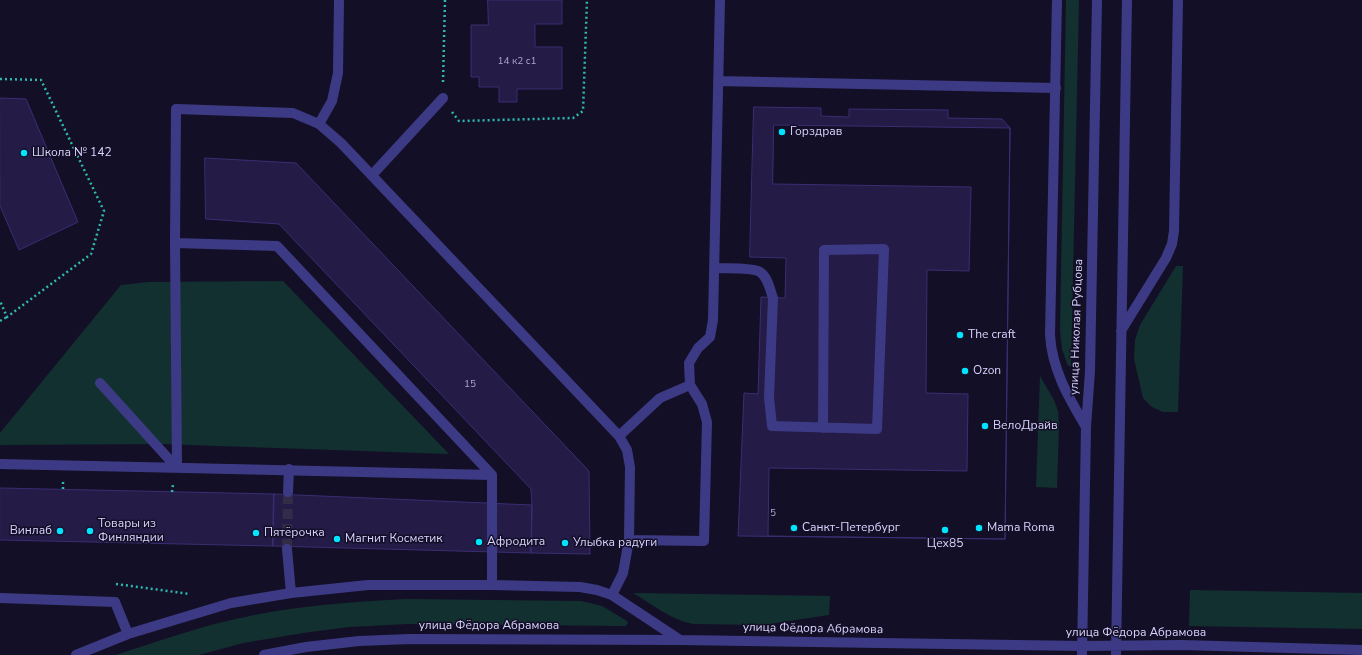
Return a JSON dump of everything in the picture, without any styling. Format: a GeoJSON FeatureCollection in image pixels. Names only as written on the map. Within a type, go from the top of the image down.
{"type":"FeatureCollection","features":[{"type":"Feature","properties":{"kind":"street"},"geometry":{"type":"LineString","coordinates":[[319,124],[332,101],[338,73],[339,0]]}},
{"type":"Feature","properties":{"kind":"street"},"geometry":{"type":"LineString","coordinates":[[629,540],[704,541],[708,422],[702,404],[690,385],[689,363],[698,348],[710,337],[713,320],[720,0]]}},
{"type":"Feature","properties":{"kind":"street"},"geometry":{"type":"LineString","coordinates":[[1057,0],[1050,335],[1051,351],[1067,395],[1086,427]]}},
{"type":"Feature","properties":{"kind":"street","name":"улица Николая Рубцова"},"geometry":{"type":"LineString","coordinates":[[1082,651],[1086,427],[1090,370],[1097,0]]}},
{"type":"Feature","properties":{"kind":"street"},"geometry":{"type":"LineString","coordinates":[[1116,651],[1126,0]]}},
{"type":"Feature","properties":{"kind":"street"},"geometry":{"type":"LineString","coordinates":[[1121,331],[1166,258],[1172,244],[1174,230],[1178,0]]}},
{"type":"Feature","properties":{"kind":"street"},"geometry":{"type":"LineString","coordinates":[[718,81],[1056,88]]}},
{"type":"Feature","properties":{"kind":"street"},"geometry":{"type":"LineString","coordinates":[[372,175],[443,98]]}},
{"type":"Feature","properties":{"kind":"street"},"geometry":{"type":"LineString","coordinates":[[177,468],[175,243],[176,109],[293,113],[319,124],[342,143],[619,436],[627,450],[630,467],[629,540],[623,573],[612,595]]}},
{"type":"Feature","properties":{"kind":"street"},"geometry":{"type":"LineString","coordinates":[[175,243],[277,246],[492,475],[492,585]]}},
{"type":"Feature","properties":{"kind":"street"},"geometry":{"type":"LineString","coordinates":[[714,268],[744,269],[760,272],[768,284],[773,298],[769,397],[772,426],[823,428],[877,429],[884,249],[824,250],[823,428]]}},
{"type":"Feature","properties":{"kind":"street"},"geometry":{"type":"LineString","coordinates":[[100,383],[177,468]]}},
{"type":"Feature","properties":{"kind":"street"},"geometry":{"type":"LineString","coordinates":[[619,436],[660,398],[690,385]]}},
{"type":"Feature","properties":{"kind":"street"},"geometry":{"type":"LineString","coordinates":[[0,464],[289,469],[492,475]]}},
{"type":"Feature","properties":{"kind":"street"},"geometry":{"type":"LineString","coordinates":[[288,492],[289,469]]}},
{"type":"Feature","properties":{"kind":"street"},"geometry":{"type":"LineString","coordinates":[[288,549],[291,593]]}},
{"type":"Feature","properties":{"kind":"street"},"geometry":{"type":"LineString","coordinates":[[76,655],[128,634],[231,603],[291,593],[368,585],[580,587],[597,590],[612,595],[680,640]]}},
{"type":"Feature","properties":{"kind":"street"},"geometry":{"type":"LineString","coordinates":[[0,598],[115,602],[128,634]]}},
{"type":"Feature","properties":{"kind":"street","name":"улица Фёдора Абрамова"},"geometry":{"type":"LineString","coordinates":[[264,655],[306,647],[410,639],[680,640],[1082,651],[1116,651],[1181,646],[1362,650]]}},
{"type":"Feature","properties":{"kind":"path"},"geometry":{"type":"LineString","coordinates":[[444,0],[443,98],[459,121],[573,118],[583,111],[587,0]]}},
{"type":"Feature","properties":{"kind":"path"},"geometry":{"type":"LineString","coordinates":[[0,80],[41,80],[104,211],[90,254],[7,318],[0,321]]}},
{"type":"Feature","properties":{"kind":"path"},"geometry":{"type":"LineString","coordinates":[[0,301],[7,318]]}},
{"type":"Feature","properties":{"kind":"green space"},"geometry":{"type":"Polygon","coordinates":[[[1066,0],[1079,0],[1071,366],[1068,366],[1062,349],[1060,330],[1066,0]]]}},
{"type":"Feature","properties":{"kind":"green space"},"geometry":{"type":"Polygon","coordinates":[[[1176,266],[1183,266],[1178,412],[1163,412],[1152,407],[1143,398],[1134,359],[1135,340],[1140,325],[1176,266]]]}},
{"type":"Feature","properties":{"kind":"green space"},"geometry":{"type":"Polygon","coordinates":[[[283,281],[449,454],[162,444],[0,445],[0,433],[121,285],[148,282],[283,281]]]}},
{"type":"Feature","properties":{"kind":"green space"},"geometry":{"type":"Polygon","coordinates":[[[1040,376],[1054,400],[1058,411],[1057,488],[1036,487],[1040,376]]]}},
{"type":"Feature","properties":{"kind":"green space"},"geometry":{"type":"Polygon","coordinates":[[[1190,590],[1362,593],[1362,629],[1189,626],[1190,590]]]}},
{"type":"Feature","properties":{"kind":"green space"},"geometry":{"type":"Polygon","coordinates":[[[633,593],[830,596],[829,615],[762,625],[693,624],[669,615],[633,593]]]}},
{"type":"Feature","properties":{"kind":"green space"},"geometry":{"type":"Polygon","coordinates":[[[406,599],[581,601],[602,606],[628,623],[626,626],[408,624],[349,627],[243,643],[199,655],[116,655],[236,619],[321,605],[406,599]]]}},
{"type":"Feature","properties":{"kind":"building"},"geometry":{"type":"Polygon","coordinates":[[[488,0],[562,0],[562,24],[535,24],[535,47],[562,47],[562,89],[517,89],[517,102],[499,102],[499,87],[479,87],[479,77],[471,77],[471,25],[488,25],[488,0]]]}},
{"type":"Feature","properties":{"kind":"building","name":"Школа № 142"},"geometry":{"type":"Polygon","coordinates":[[[0,98],[26,99],[78,222],[19,250],[0,206],[0,98]]]}},
{"type":"Feature","properties":{"kind":"building"},"geometry":{"type":"Polygon","coordinates":[[[754,107],[821,108],[821,116],[849,117],[849,109],[948,110],[948,118],[1002,119],[1010,128],[1005,539],[738,536],[744,393],[758,394],[761,297],[785,298],[786,258],[750,257],[754,107]]]}},
{"type":"Feature","properties":{"kind":"building"},"geometry":{"type":"Polygon","coordinates":[[[774,125],[1010,128],[1005,539],[768,536],[769,468],[967,471],[968,394],[926,393],[927,270],[969,271],[971,187],[773,184],[774,125]]]}},
{"type":"Feature","properties":{"kind":"building"},"geometry":{"type":"Polygon","coordinates":[[[205,158],[296,163],[589,471],[590,554],[531,553],[531,489],[279,224],[206,219],[205,158]]]}},
{"type":"Feature","properties":{"kind":"building"},"geometry":{"type":"Polygon","coordinates":[[[0,488],[274,494],[273,546],[0,540],[0,488]]]}},
{"type":"Feature","properties":{"kind":"building"},"geometry":{"type":"Polygon","coordinates":[[[274,494],[532,505],[531,553],[273,546],[274,494]]]}},
{"type":"Feature","properties":{"kind":"tunnel"},"geometry":{"type":"LineString","coordinates":[[287,549],[288,492]]}},
{"type":"Feature","properties":{"kind":"place","name":"Горздрав"},"geometry":{"type":"Point","coordinates":[782,132]}},
{"type":"Feature","properties":{"kind":"place","name":"Школа № 142"},"geometry":{"type":"Point","coordinates":[24,153]}},
{"type":"Feature","properties":{"kind":"place","name":"The craft"},"geometry":{"type":"Point","coordinates":[960,335]}},
{"type":"Feature","properties":{"kind":"place","name":"Ozon"},"geometry":{"type":"Point","coordinates":[965,371]}},
{"type":"Feature","properties":{"kind":"place","name":"ВелоДрайв"},"geometry":{"type":"Point","coordinates":[985,426]}},
{"type":"Feature","properties":{"kind":"place","name":"Санкт-Петербург"},"geometry":{"type":"Point","coordinates":[794,528]}},
{"type":"Feature","properties":{"kind":"place","name":"Mama Roma"},"geometry":{"type":"Point","coordinates":[979,528]}},
{"type":"Feature","properties":{"kind":"place","name":"Цех85"},"geometry":{"type":"Point","coordinates":[945,530]}},
{"type":"Feature","properties":{"kind":"place","name":"Винлаб"},"geometry":{"type":"Point","coordinates":[60,531]}},
{"type":"Feature","properties":{"kind":"place","name":"Товары из Финляндии"},"geometry":{"type":"Point","coordinates":[90,531]}},
{"type":"Feature","properties":{"kind":"place","name":"Пятёрочка"},"geometry":{"type":"Point","coordinates":[256,533]}},
{"type":"Feature","properties":{"kind":"place","name":"Магнит Косметик"},"geometry":{"type":"Point","coordinates":[337,539]}},
{"type":"Feature","properties":{"kind":"place","name":"Афродита"},"geometry":{"type":"Point","coordinates":[479,542]}},
{"type":"Feature","properties":{"kind":"place","name":"Улыбка радуги"},"geometry":{"type":"Point","coordinates":[565,543]}}]}
